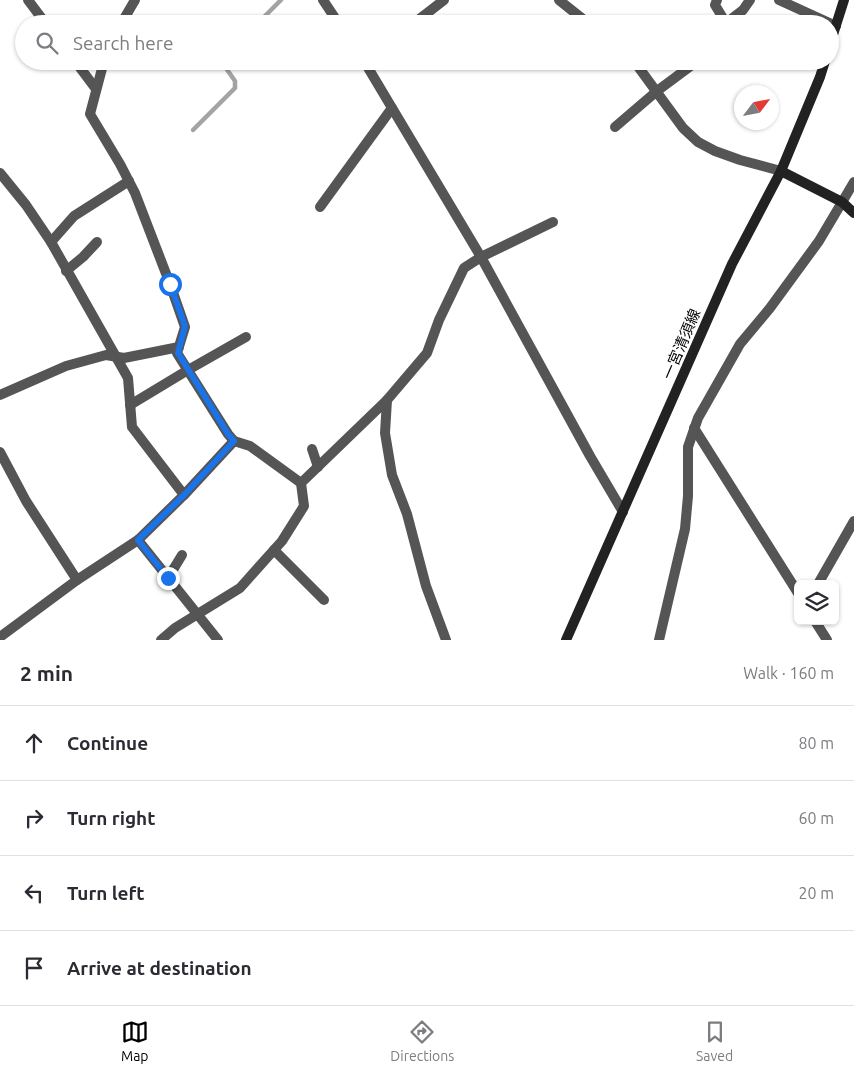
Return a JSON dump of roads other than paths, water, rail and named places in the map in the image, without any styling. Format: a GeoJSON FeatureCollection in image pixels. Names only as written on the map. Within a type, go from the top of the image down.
{"type":"FeatureCollection","features":[{"type":"Feature","properties":{"kind":"main road"},"geometry":{"type":"LineString","coordinates":[[839,16],[844,0]]}},
{"type":"Feature","properties":{"kind":"main road","name":"一宮清須線"},"geometry":{"type":"LineString","coordinates":[[566,640],[732,264],[781,170],[822,70]]}},
{"type":"Feature","properties":{"kind":"main road"},"geometry":{"type":"LineString","coordinates":[[781,170],[842,202],[854,214]]}},
{"type":"Feature","properties":{"kind":"street"},"geometry":{"type":"LineString","coordinates":[[28,0],[39,15]]}},
{"type":"Feature","properties":{"kind":"street"},"geometry":{"type":"LineString","coordinates":[[126,15],[135,0]]}},
{"type":"Feature","properties":{"kind":"street"},"geometry":{"type":"LineString","coordinates":[[323,0],[333,15]]}},
{"type":"Feature","properties":{"kind":"street"},"geometry":{"type":"LineString","coordinates":[[425,15],[444,0]]}},
{"type":"Feature","properties":{"kind":"street"},"geometry":{"type":"LineString","coordinates":[[559,0],[578,15]]}},
{"type":"Feature","properties":{"kind":"street"},"geometry":{"type":"LineString","coordinates":[[717,0],[715,5],[721,15]]}},
{"type":"Feature","properties":{"kind":"street"},"geometry":{"type":"LineString","coordinates":[[736,15],[743,10],[750,0]]}},
{"type":"Feature","properties":{"kind":"street"},"geometry":{"type":"LineString","coordinates":[[779,0],[812,15]]}},
{"type":"Feature","properties":{"kind":"street"},"geometry":{"type":"LineString","coordinates":[[82,70],[96,89]]}},
{"type":"Feature","properties":{"kind":"street"},"geometry":{"type":"LineString","coordinates":[[101,70],[90,114],[130,181],[170,284],[185,326],[178,353],[228,434],[234,441],[250,446],[301,483],[304,506],[282,541],[240,588],[175,628],[161,640]]}},
{"type":"Feature","properties":{"kind":"street"},"geometry":{"type":"LineString","coordinates":[[369,70],[481,257],[590,456],[623,512]]}},
{"type":"Feature","properties":{"kind":"street"},"geometry":{"type":"LineString","coordinates":[[641,70],[684,128],[698,142],[723,154],[781,170]]}},
{"type":"Feature","properties":{"kind":"street"},"geometry":{"type":"LineString","coordinates":[[615,127],[685,70]]}},
{"type":"Feature","properties":{"kind":"street"},"geometry":{"type":"LineString","coordinates":[[320,207],[392,108]]}},
{"type":"Feature","properties":{"kind":"street"},"geometry":{"type":"LineString","coordinates":[[0,174],[26,205],[50,242],[128,378],[132,427],[184,495]]}},
{"type":"Feature","properties":{"kind":"street"},"geometry":{"type":"LineString","coordinates":[[50,242],[74,216],[130,181]]}},
{"type":"Feature","properties":{"kind":"street"},"geometry":{"type":"LineString","coordinates":[[659,640],[685,529],[688,496],[688,447],[698,418],[740,344],[770,308],[819,242],[854,182]]}},
{"type":"Feature","properties":{"kind":"street"},"geometry":{"type":"LineString","coordinates":[[301,483],[388,400],[427,353],[439,320],[464,268],[481,257],[553,222]]}},
{"type":"Feature","properties":{"kind":"street"},"geometry":{"type":"LineString","coordinates":[[66,271],[97,242]]}},
{"type":"Feature","properties":{"kind":"street"},"geometry":{"type":"LineString","coordinates":[[130,405],[246,337]]}},
{"type":"Feature","properties":{"kind":"street"},"geometry":{"type":"LineString","coordinates":[[0,395],[66,366],[106,355],[124,358],[179,347]]}},
{"type":"Feature","properties":{"kind":"street"},"geometry":{"type":"LineString","coordinates":[[388,400],[385,433],[392,475],[407,514],[426,586],[446,640]]}},
{"type":"Feature","properties":{"kind":"street"},"geometry":{"type":"LineString","coordinates":[[694,428],[794,587]]}},
{"type":"Feature","properties":{"kind":"street"},"geometry":{"type":"LineString","coordinates":[[0,637],[77,580],[138,540],[184,495],[234,441]]}},
{"type":"Feature","properties":{"kind":"street"},"geometry":{"type":"LineString","coordinates":[[312,449],[318,467]]}},
{"type":"Feature","properties":{"kind":"street"},"geometry":{"type":"LineString","coordinates":[[0,452],[26,501],[77,580]]}},
{"type":"Feature","properties":{"kind":"street"},"geometry":{"type":"LineString","coordinates":[[820,580],[854,521]]}},
{"type":"Feature","properties":{"kind":"street"},"geometry":{"type":"LineString","coordinates":[[138,540],[218,640]]}},
{"type":"Feature","properties":{"kind":"street"},"geometry":{"type":"LineString","coordinates":[[274,550],[324,600]]}},
{"type":"Feature","properties":{"kind":"street"},"geometry":{"type":"LineString","coordinates":[[168,578],[182,555]]}},
{"type":"Feature","properties":{"kind":"street"},"geometry":{"type":"LineString","coordinates":[[817,625],[826,640]]}},
{"type":"Feature","properties":{"kind":"waterway"},"geometry":{"type":"LineString","coordinates":[[266,15],[281,0]]}},
{"type":"Feature","properties":{"kind":"waterway"},"geometry":{"type":"LineString","coordinates":[[193,130],[235,88],[235,81],[227,70]]}}]}
